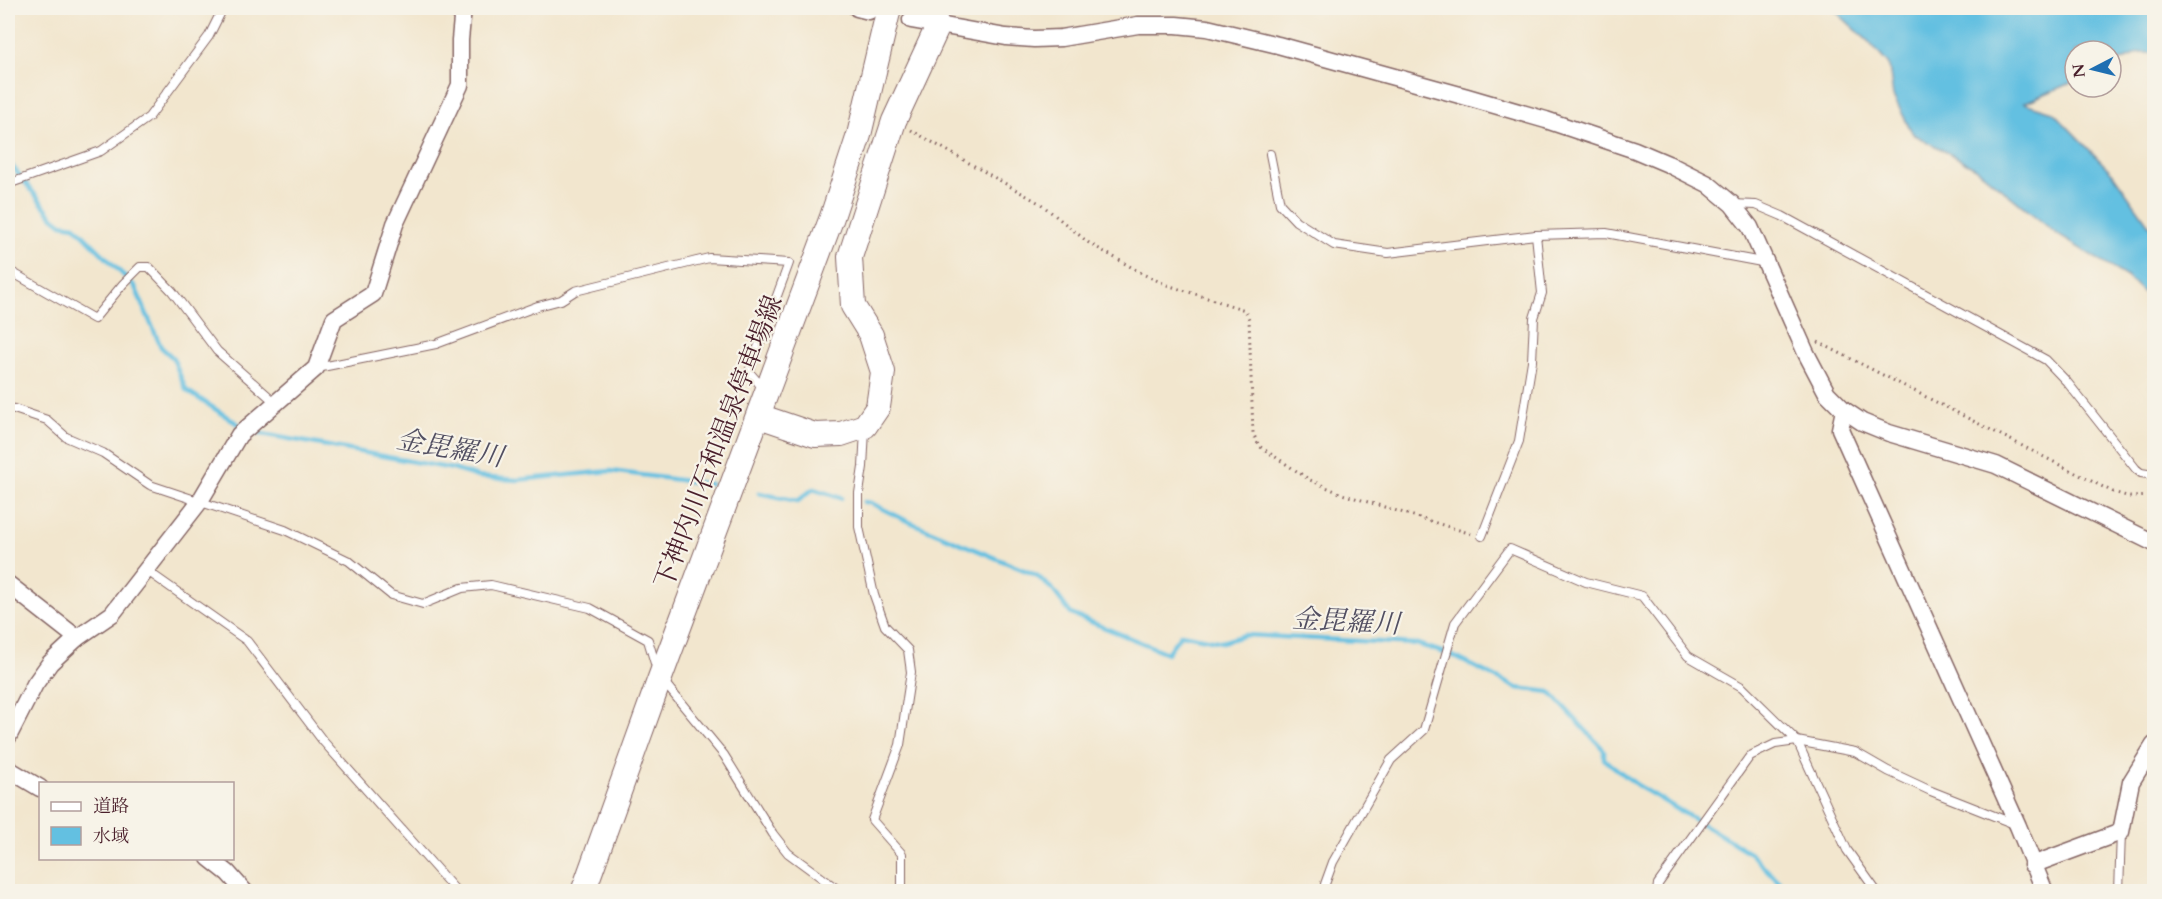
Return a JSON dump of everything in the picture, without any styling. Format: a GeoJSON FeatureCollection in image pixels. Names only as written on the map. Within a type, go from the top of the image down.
{"type":"FeatureCollection","features":[{"type":"Feature","properties":{"kind":"main road","name":"下神内川石和温泉停車場線"},"geometry":{"type":"LineString","coordinates":[[583,891],[660,678],[768,393],[860,135],[871,9]]}},
{"type":"Feature","properties":{"kind":"main road"},"geometry":{"type":"LineString","coordinates":[[759,416],[815,435],[841,434],[865,426],[878,407],[883,372],[871,335],[853,306],[850,257],[894,120],[938,26]]}},
{"type":"Feature","properties":{"kind":"street"},"geometry":{"type":"LineString","coordinates":[[8,736],[35,684],[50,663],[77,638],[112,614],[200,501],[239,435],[316,368],[334,319],[373,294],[395,224],[460,85],[463,8]]}},
{"type":"Feature","properties":{"kind":"street"},"geometry":{"type":"LineString","coordinates":[[911,20],[1006,37],[1034,39],[1061,38],[1138,25],[1208,28],[1467,97],[1635,150],[1708,184],[1732,204],[1750,227],[1791,322],[1827,393],[1844,410],[1862,422],[1889,433],[1996,465],[2154,543]]}},
{"type":"Feature","properties":{"kind":"street"},"geometry":{"type":"LineString","coordinates":[[1844,410],[1840,429],[2018,826],[2044,891]]}},
{"type":"Feature","properties":{"kind":"street"},"geometry":{"type":"LineString","coordinates":[[8,584],[77,638]]}},
{"type":"Feature","properties":{"kind":"street"},"geometry":{"type":"LineString","coordinates":[[2032,865],[2121,832],[2131,782],[2154,745]]}},
{"type":"Feature","properties":{"kind":"street"},"geometry":{"type":"LineString","coordinates":[[8,769],[39,787]]}},
{"type":"Feature","properties":{"kind":"street"},"geometry":{"type":"LineString","coordinates":[[212,860],[228,873],[244,891]]}},
{"type":"Feature","properties":{"kind":"lane"},"geometry":{"type":"LineString","coordinates":[[11,183],[101,151],[149,117],[210,36],[223,8]]}},
{"type":"Feature","properties":{"kind":"lane"},"geometry":{"type":"LineString","coordinates":[[1270,154],[1280,204],[1296,221],[1334,245],[1388,253],[1536,235],[1606,233],[1767,264]]}},
{"type":"Feature","properties":{"kind":"lane"},"geometry":{"type":"LineString","coordinates":[[1732,204],[1756,205],[1782,216],[2046,360],[2067,382],[2136,469],[2141,473],[2154,475]]}},
{"type":"Feature","properties":{"kind":"lane"},"geometry":{"type":"LineString","coordinates":[[1482,537],[1519,441],[1532,361],[1534,318],[1542,293],[1536,235]]}},
{"type":"Feature","properties":{"kind":"lane"},"geometry":{"type":"LineString","coordinates":[[316,368],[436,344],[538,306],[561,300],[575,291],[709,258],[789,263],[749,372],[768,393]]}},
{"type":"Feature","properties":{"kind":"lane"},"geometry":{"type":"LineString","coordinates":[[8,270],[94,319],[131,275],[140,267],[150,267],[172,291],[217,351],[276,403]]}},
{"type":"Feature","properties":{"kind":"lane"},"geometry":{"type":"LineString","coordinates":[[8,407],[47,420],[66,437],[103,453],[150,485],[285,530],[349,561],[391,595],[423,604],[462,588],[491,585],[590,608],[648,640],[660,678],[724,755],[773,834],[788,853],[841,891]]}},
{"type":"Feature","properties":{"kind":"lane"},"geometry":{"type":"LineString","coordinates":[[865,426],[859,493],[859,527],[874,596],[885,626],[908,650],[911,672],[900,745],[872,820],[902,854],[902,891]]}},
{"type":"Feature","properties":{"kind":"lane"},"geometry":{"type":"LineString","coordinates":[[1326,891],[1325,884],[1333,862],[1390,760],[1424,730],[1455,623],[1510,549],[1586,582],[1642,596],[1688,656],[1742,687],[1797,741],[1847,850],[1877,891]]}},
{"type":"Feature","properties":{"kind":"lane"},"geometry":{"type":"LineString","coordinates":[[146,570],[248,640],[323,741],[457,891]]}},
{"type":"Feature","properties":{"kind":"lane"},"geometry":{"type":"LineString","coordinates":[[1657,891],[1658,884],[1750,756],[1775,744],[1797,741],[1855,753],[1931,791],[2018,826]]}},
{"type":"Feature","properties":{"kind":"lane"},"geometry":{"type":"LineString","coordinates":[[2119,891],[2121,832]]}},
{"type":"Feature","properties":{"kind":"path"},"geometry":{"type":"LineString","coordinates":[[894,120],[1041,204],[1089,243],[1145,275],[1167,285],[1245,310],[1249,319],[1253,433],[1259,446],[1310,480],[1342,494],[1482,537]]}},
{"type":"Feature","properties":{"kind":"path"},"geometry":{"type":"LineString","coordinates":[[1815,341],[2113,492],[2130,498],[2154,496]]}},
{"type":"Feature","properties":{"kind":"water"},"geometry":{"type":"Polygon","coordinates":[[[1832,8],[2154,8],[2154,53],[2139,53],[2123,60],[2123,39],[2063,39],[2063,86],[2024,103],[2053,112],[2113,174],[2154,232],[2154,303],[2127,277],[2058,235],[1976,168],[1913,134],[1893,96],[1889,65],[1868,41],[1832,8]]]}},
{"type":"Feature","properties":{"kind":"waterway","name":"金毘羅川"},"geometry":{"type":"LineString","coordinates":[[8,161],[53,217],[62,224],[75,226],[135,287],[161,347],[173,358],[186,390],[241,426]]}},
{"type":"Feature","properties":{"kind":"waterway","name":"金毘羅川"},"geometry":{"type":"LineString","coordinates":[[257,433],[453,469],[478,477],[517,480],[610,471],[710,484]]}},
{"type":"Feature","properties":{"kind":"waterway","name":"金毘羅川"},"geometry":{"type":"LineString","coordinates":[[759,493],[798,501],[813,489],[841,498]]}},
{"type":"Feature","properties":{"kind":"waterway","name":"金毘羅川"},"geometry":{"type":"LineString","coordinates":[[864,502],[871,503],[905,520],[1036,575],[1053,590],[1071,614],[1167,653],[1181,634],[1222,642],[1245,635],[1417,644],[1451,655],[1517,688],[1550,692],[1604,750],[1604,759],[1637,785],[1749,852],[1789,892]]}}]}
